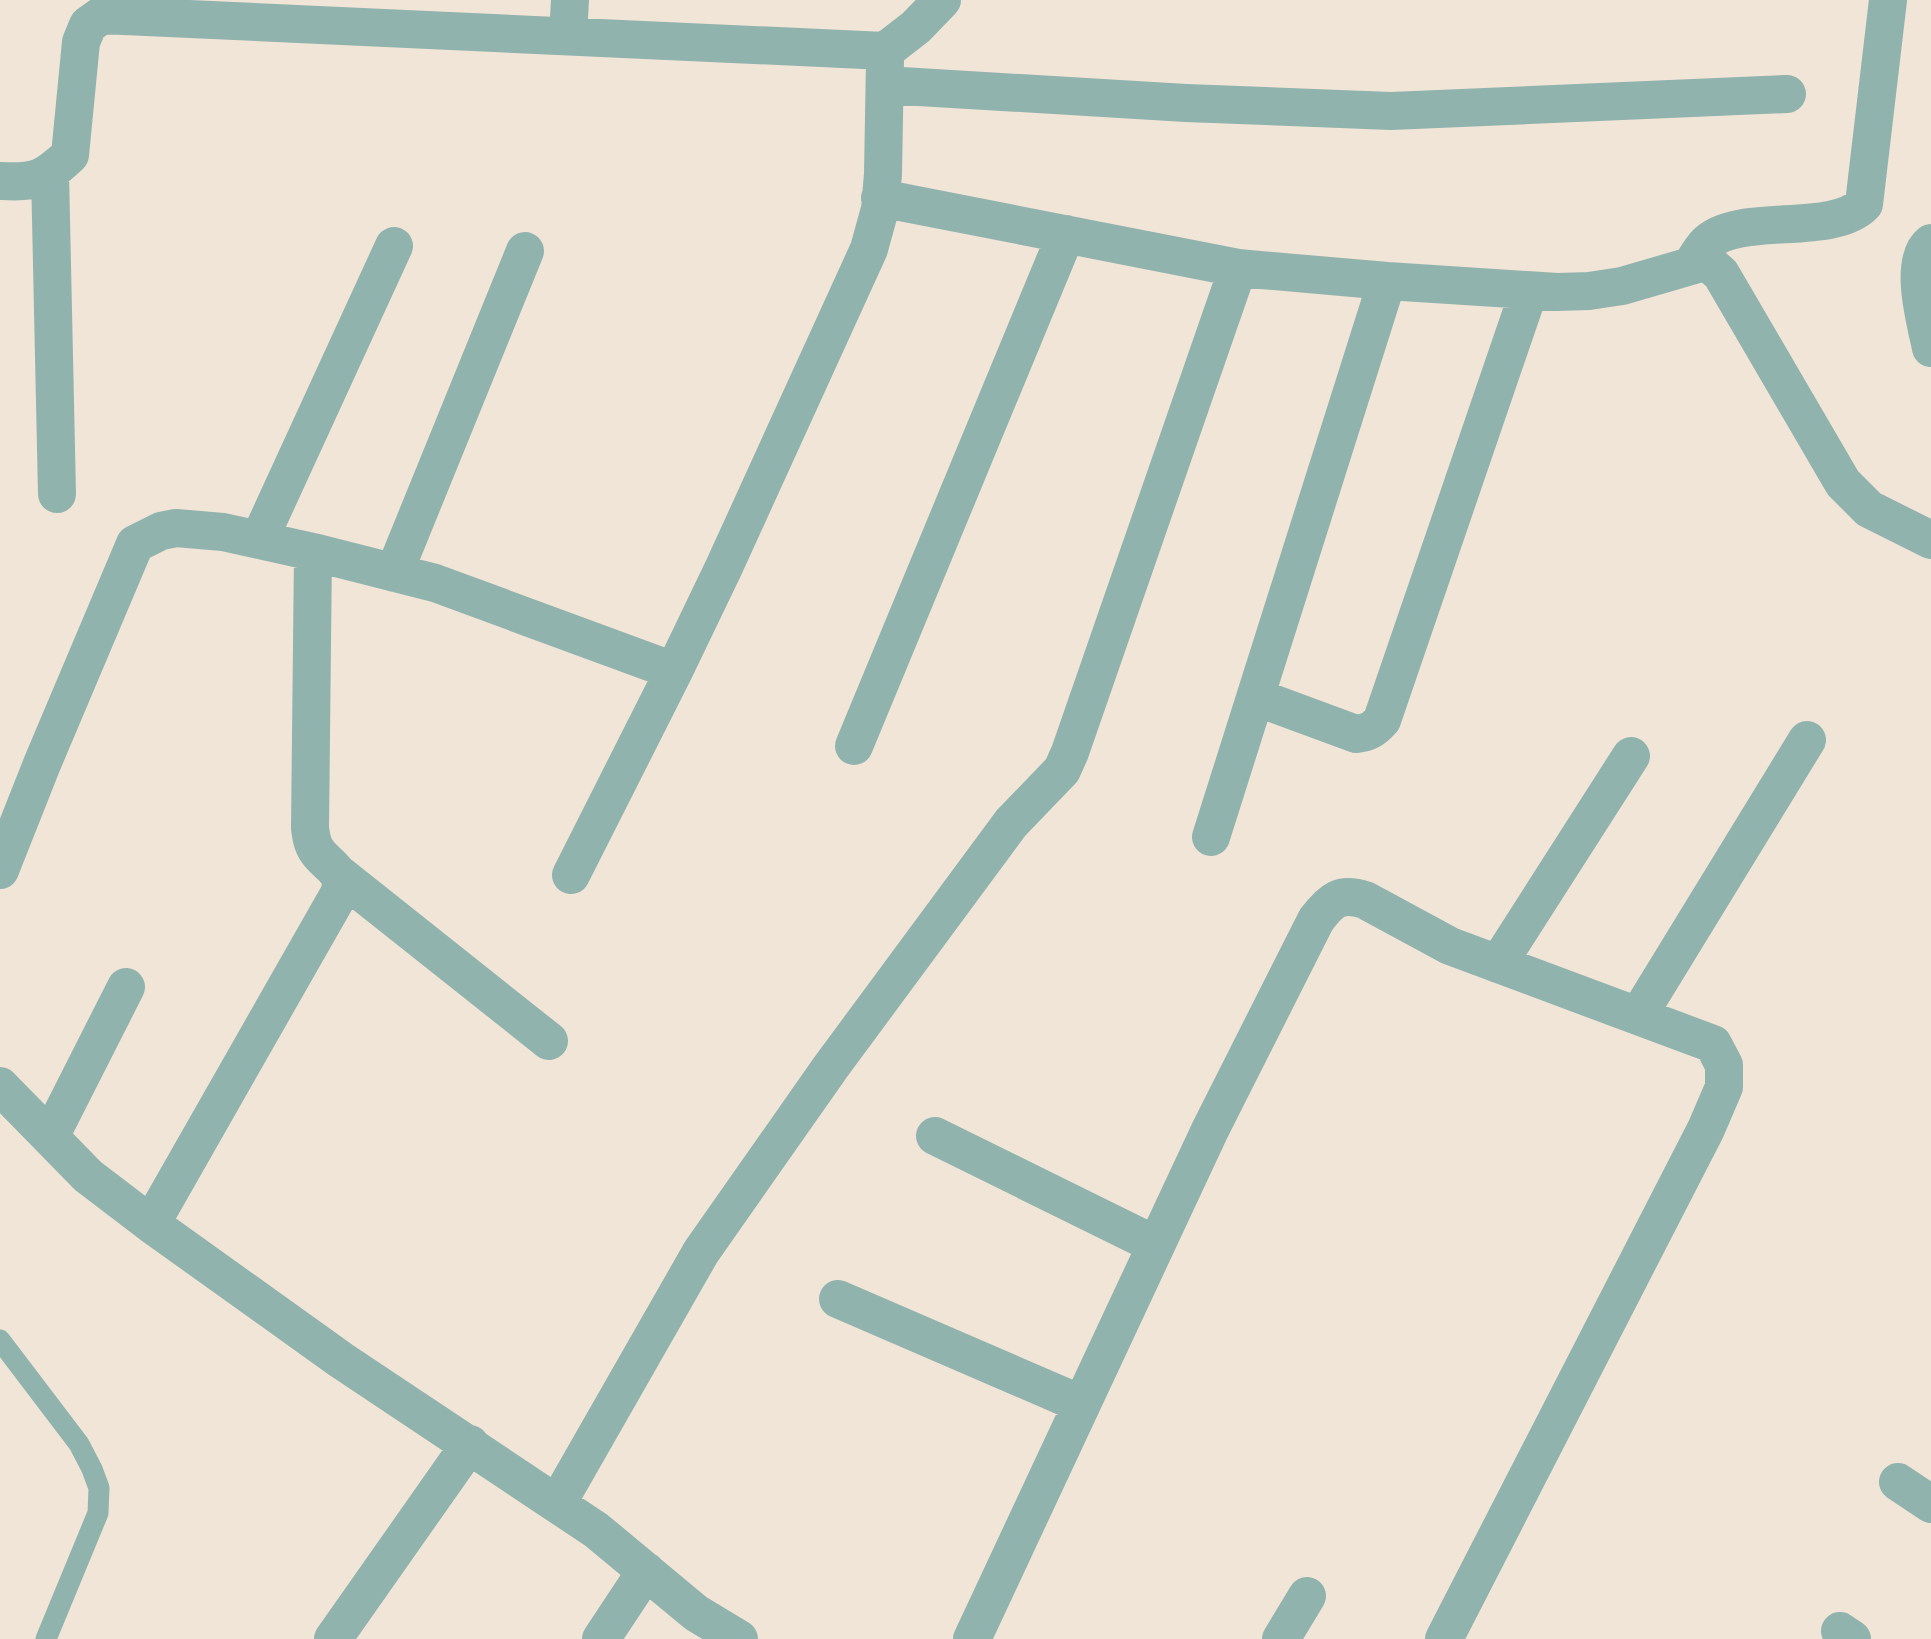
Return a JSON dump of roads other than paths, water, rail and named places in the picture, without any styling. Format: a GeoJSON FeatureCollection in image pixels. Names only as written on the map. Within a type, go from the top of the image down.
{"type":"FeatureCollection","features":[{"type":"Feature","properties":{"kind":"street"},"geometry":{"type":"LineString","coordinates":[[570,874],[724,567],[869,249],[880,209],[885,68],[916,27],[942,0]]}},
{"type":"Feature","properties":{"kind":"street"},"geometry":{"type":"LineString","coordinates":[[1691,265],[1707,243],[1727,232],[1848,216],[1864,204],[1888,0]]}},
{"type":"Feature","properties":{"kind":"street"},"geometry":{"type":"LineString","coordinates":[[79,16],[88,25],[102,15],[229,10],[569,18],[885,68],[1172,102],[1391,111],[1787,94]]}},
{"type":"Feature","properties":{"kind":"street"},"geometry":{"type":"LineString","coordinates":[[0,181],[27,182],[50,173],[70,155],[80,42],[79,16]]}},
{"type":"Feature","properties":{"kind":"street"},"geometry":{"type":"LineString","coordinates":[[50,173],[57,494]]}},
{"type":"Feature","properties":{"kind":"street"},"geometry":{"type":"LineString","coordinates":[[880,198],[1238,268],[1387,281],[1557,292],[1622,286],[1691,265],[1712,265],[1721,274],[1843,483],[1869,509],[1931,540]]}},
{"type":"Feature","properties":{"kind":"street"},"geometry":{"type":"LineString","coordinates":[[854,746],[1066,234]]}},
{"type":"Feature","properties":{"kind":"street"},"geometry":{"type":"LineString","coordinates":[[1931,243],[1922,255],[1919,272],[1923,312],[1931,348]]}},
{"type":"Feature","properties":{"kind":"street"},"geometry":{"type":"LineString","coordinates":[[259,540],[394,246]]}},
{"type":"Feature","properties":{"kind":"street"},"geometry":{"type":"LineString","coordinates":[[394,573],[525,251]]}},
{"type":"Feature","properties":{"kind":"street"},"geometry":{"type":"LineString","coordinates":[[557,1504],[701,1252],[830,1068],[1011,823],[1062,770],[1238,268]]}},
{"type":"Feature","properties":{"kind":"street"},"geometry":{"type":"LineString","coordinates":[[1210,837],[1387,281]]}},
{"type":"Feature","properties":{"kind":"street"},"geometry":{"type":"LineString","coordinates":[[1256,697],[1356,734],[1374,729],[1382,720],[1529,291]]}},
{"type":"Feature","properties":{"kind":"street"},"geometry":{"type":"LineString","coordinates":[[0,870],[135,544],[160,531],[176,528],[223,532],[435,583],[674,671]]}},
{"type":"Feature","properties":{"kind":"street"},"geometry":{"type":"LineString","coordinates":[[313,552],[310,828],[317,851],[340,875],[549,1041]]}},
{"type":"Feature","properties":{"kind":"street"},"geometry":{"type":"LineString","coordinates":[[1638,1016],[1807,740]]}},
{"type":"Feature","properties":{"kind":"street"},"geometry":{"type":"LineString","coordinates":[[1498,964],[1631,756]]}},
{"type":"Feature","properties":{"kind":"street"},"geometry":{"type":"LineString","coordinates":[[151,1224],[339,894],[342,884],[340,875]]}},
{"type":"Feature","properties":{"kind":"street"},"geometry":{"type":"LineString","coordinates":[[972,1639],[1156,1245],[1316,920],[1327,905],[1351,895],[1450,946],[1713,1044],[1724,1065],[1724,1087],[1706,1129],[1444,1639]]}},
{"type":"Feature","properties":{"kind":"street"},"geometry":{"type":"LineString","coordinates":[[50,1137],[126,987]]}},
{"type":"Feature","properties":{"kind":"street"},"geometry":{"type":"LineString","coordinates":[[0,1086],[88,1176],[151,1224],[341,1360],[596,1530],[696,1613],[739,1639]]}},
{"type":"Feature","properties":{"kind":"street"},"geometry":{"type":"LineString","coordinates":[[936,1136],[1156,1245]]}},
{"type":"Feature","properties":{"kind":"street"},"geometry":{"type":"LineString","coordinates":[[838,1299],[1081,1404]]}},
{"type":"Feature","properties":{"kind":"street"},"geometry":{"type":"LineString","coordinates":[[333,1639],[470,1444]]}},
{"type":"Feature","properties":{"kind":"street"},"geometry":{"type":"LineString","coordinates":[[1898,1482],[1931,1504]]}},
{"type":"Feature","properties":{"kind":"street"},"geometry":{"type":"LineString","coordinates":[[601,1639],[646,1571]]}},
{"type":"Feature","properties":{"kind":"street"},"geometry":{"type":"LineString","coordinates":[[1281,1639],[1307,1596]]}},
{"type":"Feature","properties":{"kind":"lane"},"geometry":{"type":"LineString","coordinates":[[0,1340],[79,1444],[99,1488],[98,1513],[46,1639]]}}]}
